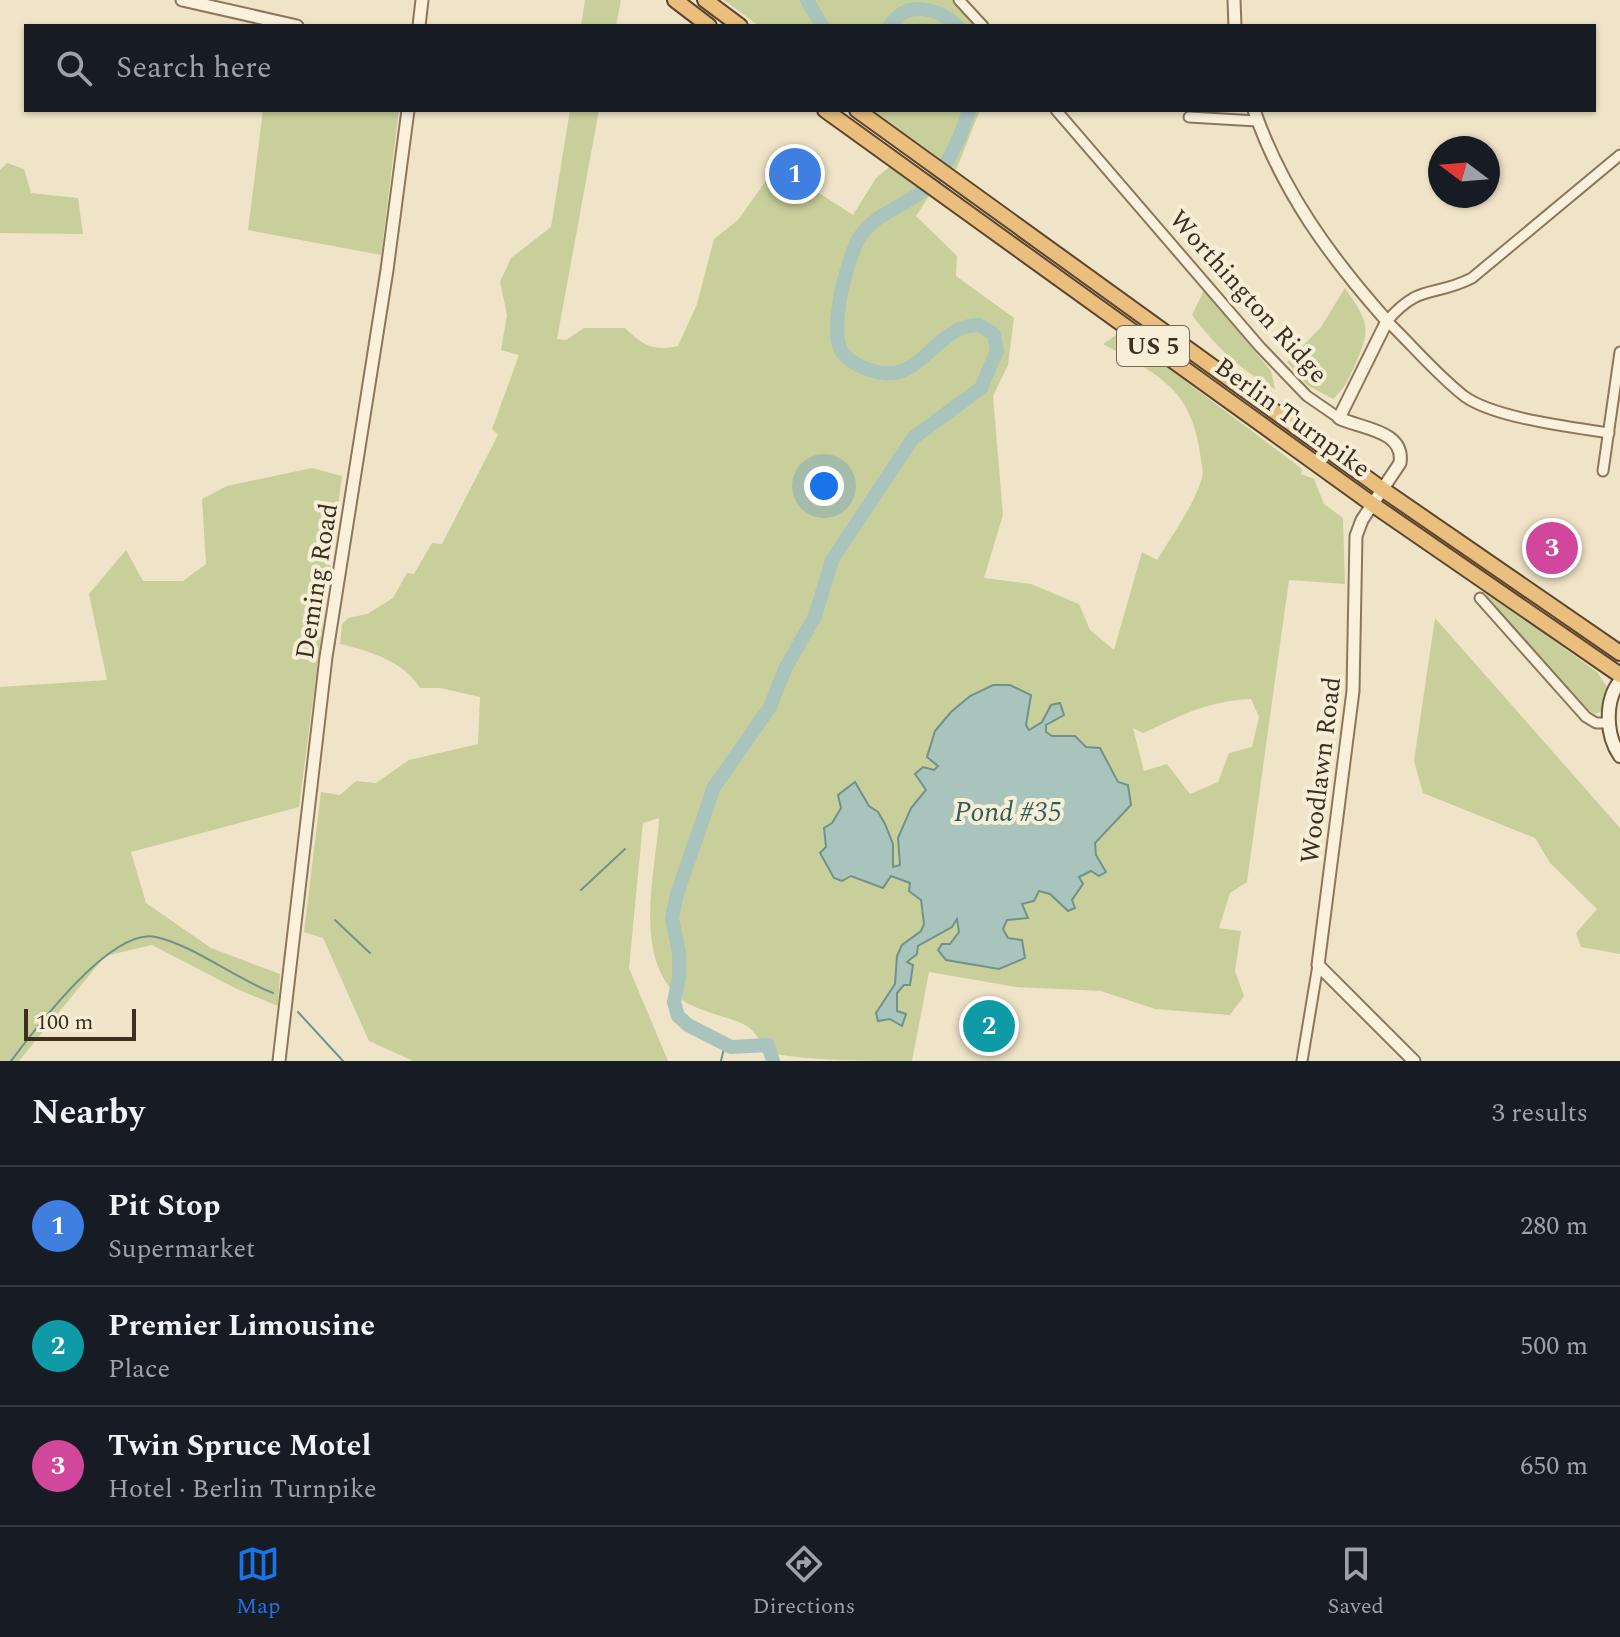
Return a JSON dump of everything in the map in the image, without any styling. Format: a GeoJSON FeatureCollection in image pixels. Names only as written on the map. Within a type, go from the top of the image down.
{"type":"FeatureCollection","features":[{"type":"Feature","properties":{"kind":"highway"},"geometry":{"type":"LineString","coordinates":[[675,0],[706,24]]}},
{"type":"Feature","properties":{"kind":"highway"},"geometry":{"type":"LineString","coordinates":[[705,0],[737,24]]}},
{"type":"Feature","properties":{"kind":"highway","name":"Berlin Turnpike"},"geometry":{"type":"LineString","coordinates":[[828,112],[1372,504],[1620,675]]}},
{"type":"Feature","properties":{"kind":"highway","name":"Berlin Turnpike"},"geometry":{"type":"LineString","coordinates":[[860,112],[1382,489],[1620,653]]}},
{"type":"Feature","properties":{"kind":"main road"},"geometry":{"type":"LineString","coordinates":[[1620,681],[1612,694],[1616,699],[1608,723],[1610,739],[1620,756]]}},
{"type":"Feature","properties":{"kind":"street"},"geometry":{"type":"LineString","coordinates":[[182,0],[288,24]]}},
{"type":"Feature","properties":{"kind":"street"},"geometry":{"type":"LineString","coordinates":[[419,24],[422,0]]}},
{"type":"Feature","properties":{"kind":"street"},"geometry":{"type":"LineString","coordinates":[[959,0],[981,24]]}},
{"type":"Feature","properties":{"kind":"street"},"geometry":{"type":"LineString","coordinates":[[1234,0],[1235,24]]}},
{"type":"Feature","properties":{"kind":"street","name":"Deming Road"},"geometry":{"type":"LineString","coordinates":[[279,1061],[324,668],[385,286],[408,112]]}},
{"type":"Feature","properties":{"kind":"street","name":"Worthington Ridge"},"geometry":{"type":"LineString","coordinates":[[1058,112],[1260,347],[1307,396],[1339,418],[1388,435],[1399,447],[1400,463],[1382,489]]}},
{"type":"Feature","properties":{"kind":"street"},"geometry":{"type":"LineString","coordinates":[[1189,117],[1256,116],[1300,211],[1318,238],[1387,321],[1464,396],[1481,405],[1551,424],[1609,433]]}},
{"type":"Feature","properties":{"kind":"street"},"geometry":{"type":"LineString","coordinates":[[1339,418],[1387,321],[1406,299],[1428,290],[1454,287],[1472,278],[1620,155]]}},
{"type":"Feature","properties":{"kind":"street"},"geometry":{"type":"LineString","coordinates":[[1603,471],[1620,352]]}},
{"type":"Feature","properties":{"kind":"street","name":"Woodlawn Road"},"geometry":{"type":"LineString","coordinates":[[1302,1061],[1318,965],[1353,691],[1356,536],[1382,489]]}},
{"type":"Feature","properties":{"kind":"street"},"geometry":{"type":"LineString","coordinates":[[1480,598],[1586,717],[1596,723],[1608,723]]}},
{"type":"Feature","properties":{"kind":"street"},"geometry":{"type":"LineString","coordinates":[[1318,965],[1414,1061]]}},
{"type":"Feature","properties":{"kind":"green space"},"geometry":{"type":"Polygon","coordinates":[[[585,0],[621,0],[616,24],[581,24],[585,0]]]}},
{"type":"Feature","properties":{"kind":"green space"},"geometry":{"type":"Polygon","coordinates":[[[724,0],[953,0],[973,24],[756,24],[724,0]]]}},
{"type":"Feature","properties":{"kind":"green space"},"geometry":{"type":"Polygon","coordinates":[[[263,112],[399,112],[381,255],[248,230],[263,112]]]}},
{"type":"Feature","properties":{"kind":"green space"},"geometry":{"type":"Polygon","coordinates":[[[570,112],[599,112],[557,339],[566,340],[584,328],[625,328],[649,346],[678,346],[697,304],[714,239],[738,220],[768,178],[803,205],[819,193],[853,215],[876,178],[893,164],[931,193],[916,216],[957,256],[956,276],[1014,318],[1008,365],[993,396],[1003,515],[984,578],[1031,584],[1079,604],[1090,630],[1114,650],[1142,552],[1157,560],[1193,499],[1203,471],[1194,426],[1177,395],[1153,373],[1103,344],[1116,335],[1143,349],[1302,469],[1301,474],[1314,479],[1324,504],[1343,518],[1345,584],[1289,580],[1247,882],[1230,893],[1219,928],[1241,931],[1235,971],[1244,996],[1230,1015],[1155,1009],[1101,991],[1016,987],[929,972],[912,1061],[821,1059],[773,1053],[748,1027],[686,1003],[666,981],[656,961],[650,913],[659,818],[643,823],[629,968],[668,1061],[413,1061],[369,1041],[323,938],[304,932],[321,792],[340,795],[356,781],[376,783],[409,760],[478,744],[480,697],[440,688],[420,688],[395,664],[340,644],[342,624],[348,618],[367,614],[393,598],[407,573],[414,574],[432,543],[442,544],[498,435],[492,429],[519,355],[501,350],[507,315],[500,282],[511,258],[551,227],[570,112]],[[1251,699],[1196,710],[1143,733],[1133,728],[1144,771],[1167,764],[1190,794],[1218,782],[1229,753],[1252,747],[1259,717],[1251,699]]]}},
{"type":"Feature","properties":{"kind":"green space"},"geometry":{"type":"Polygon","coordinates":[[[875,112],[979,112],[956,170],[875,112]]]}},
{"type":"Feature","properties":{"kind":"green space"},"geometry":{"type":"Polygon","coordinates":[[[7,163],[24,169],[31,193],[78,198],[83,234],[0,233],[0,170],[7,163]]]}},
{"type":"Feature","properties":{"kind":"green space"},"geometry":{"type":"Polygon","coordinates":[[[1345,288],[1363,318],[1365,334],[1350,376],[1333,399],[1307,385],[1287,362],[1321,327],[1345,288]]]}},
{"type":"Feature","properties":{"kind":"green space"},"geometry":{"type":"Polygon","coordinates":[[[1204,290],[1271,371],[1275,389],[1229,357],[1192,315],[1204,290]]]}},
{"type":"Feature","properties":{"kind":"green space"},"geometry":{"type":"Polygon","coordinates":[[[312,468],[342,476],[299,807],[131,852],[146,903],[211,948],[280,974],[278,1006],[237,989],[152,945],[105,956],[19,1061],[0,1061],[0,687],[107,680],[89,594],[126,550],[143,581],[183,581],[206,564],[202,499],[227,486],[312,468]]]}},
{"type":"Feature","properties":{"kind":"green space"},"geometry":{"type":"Polygon","coordinates":[[[1487,592],[1597,672],[1607,687],[1602,711],[1595,714],[1585,709],[1484,598],[1487,592]]]}},
{"type":"Feature","properties":{"kind":"green space"},"geometry":{"type":"Polygon","coordinates":[[[1435,618],[1620,828],[1620,954],[1581,947],[1576,933],[1597,909],[1550,863],[1535,838],[1423,793],[1414,761],[1435,618]]]}},
{"type":"Feature","properties":{"kind":"water","name":"Pond #35"},"geometry":{"type":"Polygon","coordinates":[[[993,685],[1010,685],[1031,695],[1026,725],[1029,730],[1042,722],[1051,705],[1060,703],[1064,715],[1046,725],[1046,732],[1052,736],[1075,736],[1086,747],[1100,748],[1118,782],[1128,785],[1131,805],[1095,843],[1096,855],[1106,872],[1099,876],[1091,871],[1079,877],[1083,884],[1072,900],[1075,908],[1068,911],[1050,894],[1039,891],[1034,901],[1022,904],[1028,918],[1007,920],[1003,929],[1008,938],[1022,940],[1025,958],[999,969],[946,960],[938,950],[942,944],[950,944],[959,932],[957,919],[952,927],[918,946],[917,954],[907,962],[913,965],[910,985],[904,985],[897,993],[897,1011],[906,1014],[902,1026],[890,1019],[878,1021],[876,1013],[895,984],[897,956],[902,945],[921,931],[924,924],[921,900],[909,891],[910,883],[891,876],[883,888],[851,876],[842,881],[834,878],[820,853],[826,847],[824,828],[832,823],[841,808],[838,795],[855,782],[869,806],[878,812],[885,824],[893,844],[893,867],[900,865],[898,838],[911,808],[926,790],[915,774],[923,767],[934,770],[938,766],[927,757],[935,731],[970,696],[993,685]]]}},
{"type":"Feature","properties":{"kind":"waterway"},"geometry":{"type":"LineString","coordinates":[[807,0],[821,24]]}},
{"type":"Feature","properties":{"kind":"waterway"},"geometry":{"type":"LineString","coordinates":[[892,24],[904,12],[922,9],[941,14],[955,24]]}},
{"type":"Feature","properties":{"kind":"waterway"},"geometry":{"type":"LineString","coordinates":[[773,1061],[768,1045],[731,1047],[688,1025],[678,1016],[674,1002],[679,977],[679,952],[672,918],[677,894],[714,787],[770,707],[785,669],[815,616],[832,560],[913,438],[981,388],[997,351],[994,334],[979,325],[965,327],[910,367],[885,373],[855,364],[842,352],[838,342],[841,294],[850,259],[861,235],[881,216],[920,193],[937,177],[956,144],[968,112]]}},
{"type":"Feature","properties":{"kind":"waterway"},"geometry":{"type":"LineString","coordinates":[[581,890],[625,849]]}},
{"type":"Feature","properties":{"kind":"waterway"},"geometry":{"type":"LineString","coordinates":[[335,920],[370,953]]}},
{"type":"Feature","properties":{"kind":"waterway"},"geometry":{"type":"LineString","coordinates":[[11,1061],[76,983],[97,963],[138,938],[156,937],[171,941],[273,993]]}},
{"type":"Feature","properties":{"kind":"waterway"},"geometry":{"type":"LineString","coordinates":[[298,1012],[343,1061]]}},
{"type":"Feature","properties":{"kind":"waterway"},"geometry":{"type":"LineString","coordinates":[[721,1061],[725,1044]]}},
{"type":"Feature","properties":{"kind":"place","name":"Pit Stop"},"geometry":{"type":"Point","coordinates":[795,174]}},
{"type":"Feature","properties":{"kind":"place","name":"Twin Spruce Motel"},"geometry":{"type":"Point","coordinates":[1552,548]}},
{"type":"Feature","properties":{"kind":"place","name":"Premier Limousine"},"geometry":{"type":"Point","coordinates":[989,1026]}}]}
